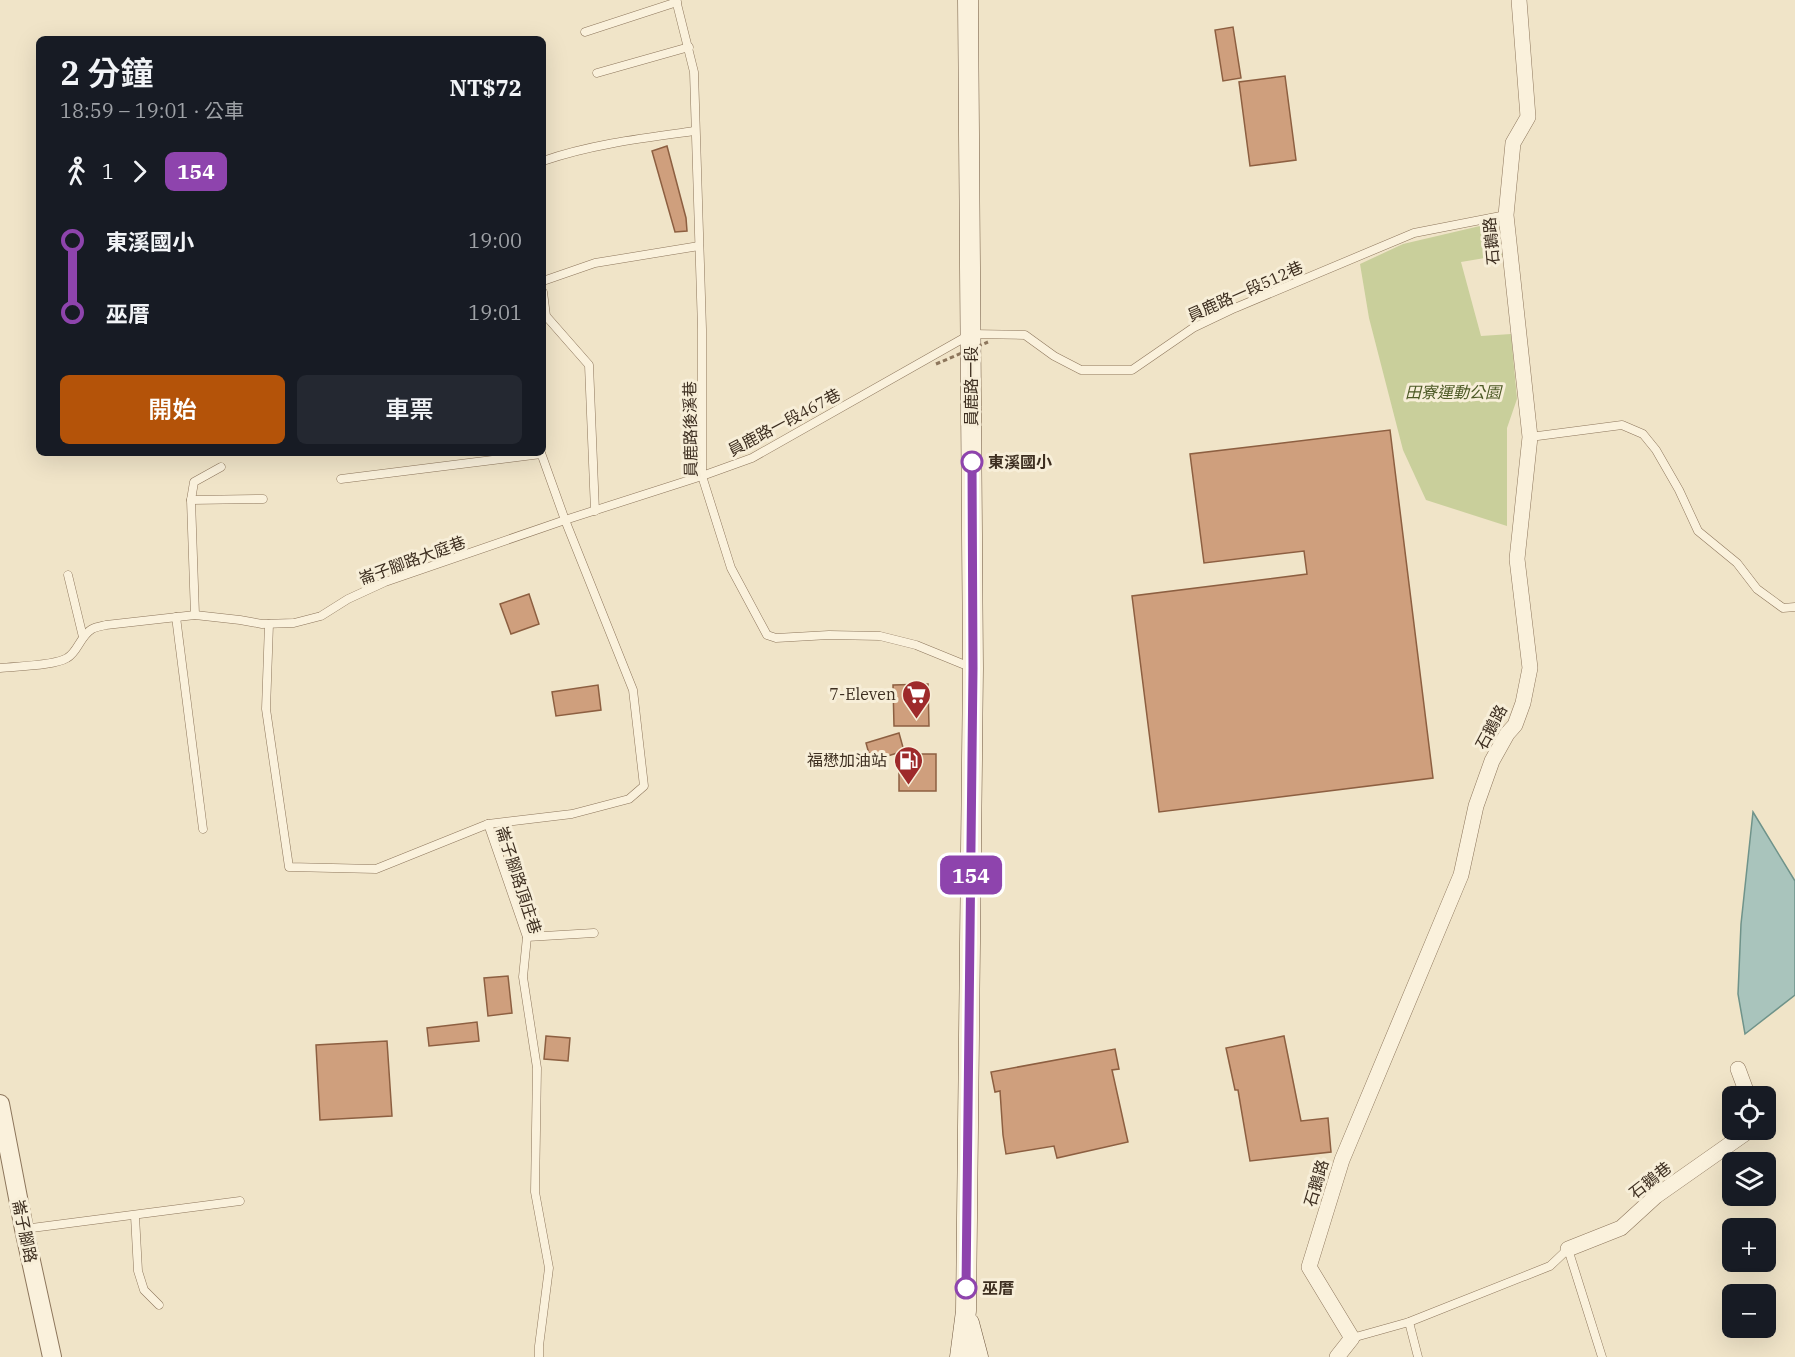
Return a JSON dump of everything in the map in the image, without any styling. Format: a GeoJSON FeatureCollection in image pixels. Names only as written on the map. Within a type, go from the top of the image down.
{"type":"FeatureCollection","features":[{"type":"Feature","properties":{"kind":"main road","name":"員鹿路一段"},"geometry":{"type":"LineString","coordinates":[[960,1357],[966,1311],[973,668],[980,338],[968,0]]}},
{"type":"Feature","properties":{"kind":"main road","name":"員鹿路一段"},"geometry":{"type":"LineString","coordinates":[[966,1311],[978,1357]]}},
{"type":"Feature","properties":{"kind":"street","name":"石鵝路"},"geometry":{"type":"LineString","coordinates":[[1352,1338],[1309,1267],[1342,1160],[1461,875],[1476,806],[1492,761],[1515,724],[1523,703],[1530,668],[1517,559],[1530,437],[1506,215],[1513,143],[1528,117],[1519,0]]}},
{"type":"Feature","properties":{"kind":"street"},"geometry":{"type":"LineString","coordinates":[[1738,1069],[1744,1086]]}},
{"type":"Feature","properties":{"kind":"street","name":"崙子腳路"},"geometry":{"type":"LineString","coordinates":[[0,1104],[6,1165],[24,1229],[52,1357]]}},
{"type":"Feature","properties":{"kind":"street","name":"石鵝巷"},"geometry":{"type":"LineString","coordinates":[[1568,1249],[1621,1228],[1656,1196],[1736,1140]]}},
{"type":"Feature","properties":{"kind":"street"},"geometry":{"type":"LineString","coordinates":[[1337,1357],[1352,1338]]}},
{"type":"Feature","properties":{"kind":"lane"},"geometry":{"type":"LineString","coordinates":[[585,32],[676,1]]}},
{"type":"Feature","properties":{"kind":"lane","name":"員鹿路後溪巷"},"geometry":{"type":"LineString","coordinates":[[676,1],[694,72],[702,329],[702,476],[731,568],[768,635],[776,638],[829,635],[880,636],[916,645],[973,668]]}},
{"type":"Feature","properties":{"kind":"lane"},"geometry":{"type":"LineString","coordinates":[[597,73],[689,47]]}},
{"type":"Feature","properties":{"kind":"lane"},"geometry":{"type":"LineString","coordinates":[[546,160],[625,141],[695,131]]}},
{"type":"Feature","properties":{"kind":"lane","name":"員鹿路一段512巷"},"geometry":{"type":"LineString","coordinates":[[980,338],[1025,335],[1054,356],[1081,370],[1132,370],[1193,328],[1404,237],[1414,233],[1506,215]]}},
{"type":"Feature","properties":{"kind":"lane"},"geometry":{"type":"LineString","coordinates":[[546,280],[595,263],[699,246]]}},
{"type":"Feature","properties":{"kind":"lane"},"geometry":{"type":"LineString","coordinates":[[546,316],[589,365],[596,511]]}},
{"type":"Feature","properties":{"kind":"lane","name":"員鹿路一段467巷"},"geometry":{"type":"LineString","coordinates":[[565,520],[752,458],[980,338]]}},
{"type":"Feature","properties":{"kind":"lane"},"geometry":{"type":"LineString","coordinates":[[1530,437],[1622,425],[1643,434],[1656,450],[1679,490],[1698,531],[1737,563],[1757,589],[1783,608],[1795,607]]}},
{"type":"Feature","properties":{"kind":"lane"},"geometry":{"type":"LineString","coordinates":[[341,479],[518,456]]}},
{"type":"Feature","properties":{"kind":"lane"},"geometry":{"type":"LineString","coordinates":[[488,824],[572,814],[629,800],[644,786],[633,690],[565,520],[542,456]]}},
{"type":"Feature","properties":{"kind":"lane"},"geometry":{"type":"LineString","coordinates":[[195,615],[191,500],[194,482],[221,466]]}},
{"type":"Feature","properties":{"kind":"lane"},"geometry":{"type":"LineString","coordinates":[[191,500],[262,500]]}},
{"type":"Feature","properties":{"kind":"lane","name":"崙子腳路大庭巷"},"geometry":{"type":"LineString","coordinates":[[0,668],[52,663],[67,658],[76,650],[83,637],[93,629],[106,625],[195,615],[269,624],[294,623],[321,616],[348,599],[385,582],[565,520]]}},
{"type":"Feature","properties":{"kind":"lane"},"geometry":{"type":"LineString","coordinates":[[68,575],[83,637]]}},
{"type":"Feature","properties":{"kind":"lane"},"geometry":{"type":"LineString","coordinates":[[176,617],[203,829]]}},
{"type":"Feature","properties":{"kind":"lane","name":"崙子腳路頂庄巷"},"geometry":{"type":"LineString","coordinates":[[269,624],[266,709],[289,867],[376,869],[488,824],[527,937],[523,977],[537,1068],[535,1192],[549,1268],[539,1357]]}},
{"type":"Feature","properties":{"kind":"lane"},"geometry":{"type":"LineString","coordinates":[[527,937],[594,933]]}},
{"type":"Feature","properties":{"kind":"lane"},"geometry":{"type":"LineString","coordinates":[[24,1229],[240,1201]]}},
{"type":"Feature","properties":{"kind":"lane"},"geometry":{"type":"LineString","coordinates":[[135,1216],[138,1271],[144,1290],[159,1305]]}},
{"type":"Feature","properties":{"kind":"lane"},"geometry":{"type":"LineString","coordinates":[[1352,1338],[1409,1322],[1550,1266],[1568,1249],[1602,1357]]}},
{"type":"Feature","properties":{"kind":"lane"},"geometry":{"type":"LineString","coordinates":[[1409,1322],[1418,1357]]}},
{"type":"Feature","properties":{"kind":"path"},"geometry":{"type":"LineString","coordinates":[[936,364],[980,338]]}},
{"type":"Feature","properties":{"kind":"green space","name":"田寮運動公園"},"geometry":{"type":"Polygon","coordinates":[[[1497,222],[1503,255],[1461,262],[1481,336],[1511,334],[1517,399],[1507,428],[1507,526],[1426,500],[1403,450],[1369,318],[1360,264],[1403,244],[1497,222]]]}},
{"type":"Feature","properties":{"kind":"water"},"geometry":{"type":"Polygon","coordinates":[[[1753,812],[1795,881],[1795,995],[1745,1034],[1738,994],[1741,924],[1753,812]]]}},
{"type":"Feature","properties":{"kind":"building"},"geometry":{"type":"Polygon","coordinates":[[[1233,27],[1241,78],[1223,81],[1215,30],[1233,27]]]}},
{"type":"Feature","properties":{"kind":"building"},"geometry":{"type":"Polygon","coordinates":[[[1285,76],[1296,160],[1250,166],[1239,82],[1285,76]]]}},
{"type":"Feature","properties":{"kind":"building"},"geometry":{"type":"Polygon","coordinates":[[[667,146],[686,218],[687,231],[675,232],[652,151],[667,146]]]}},
{"type":"Feature","properties":{"kind":"building"},"geometry":{"type":"Polygon","coordinates":[[[1390,430],[1433,778],[1159,812],[1132,596],[1307,574],[1304,551],[1204,563],[1190,454],[1390,430]]]}},
{"type":"Feature","properties":{"kind":"building"},"geometry":{"type":"Polygon","coordinates":[[[529,594],[539,624],[511,634],[500,604],[529,594]]]}},
{"type":"Feature","properties":{"kind":"building"},"geometry":{"type":"Polygon","coordinates":[[[928,684],[929,726],[894,726],[893,685],[928,684]]]}},
{"type":"Feature","properties":{"kind":"building"},"geometry":{"type":"Polygon","coordinates":[[[598,685],[601,710],[556,716],[552,692],[598,685]]]}},
{"type":"Feature","properties":{"kind":"building"},"geometry":{"type":"Polygon","coordinates":[[[899,733],[904,751],[871,761],[866,743],[899,733]]]}},
{"type":"Feature","properties":{"kind":"building"},"geometry":{"type":"Polygon","coordinates":[[[899,754],[936,754],[936,791],[899,791],[899,754]]]}},
{"type":"Feature","properties":{"kind":"building"},"geometry":{"type":"Polygon","coordinates":[[[508,976],[512,1013],[488,1016],[484,978],[508,976]]]}},
{"type":"Feature","properties":{"kind":"building"},"geometry":{"type":"Polygon","coordinates":[[[477,1022],[479,1041],[429,1046],[427,1028],[477,1022]]]}},
{"type":"Feature","properties":{"kind":"building"},"geometry":{"type":"Polygon","coordinates":[[[546,1036],[570,1038],[568,1061],[544,1059],[546,1036]]]}},
{"type":"Feature","properties":{"kind":"building"},"geometry":{"type":"Polygon","coordinates":[[[1284,1036],[1301,1121],[1328,1118],[1331,1152],[1250,1161],[1238,1090],[1235,1090],[1226,1048],[1284,1036]]]}},
{"type":"Feature","properties":{"kind":"building"},"geometry":{"type":"Polygon","coordinates":[[[387,1041],[392,1116],[320,1120],[316,1045],[387,1041]]]}},
{"type":"Feature","properties":{"kind":"building"},"geometry":{"type":"Polygon","coordinates":[[[1115,1049],[1119,1069],[1112,1070],[1128,1142],[1057,1158],[1054,1146],[1006,1154],[1000,1091],[995,1092],[991,1072],[1115,1049]]]}},
{"type":"Feature","properties":{"kind":"bus line","name":"154"},"geometry":{"type":"LineString","coordinates":[[966,1288],[973,668],[972,462]]}},
{"type":"Feature","properties":{"kind":"place","name":"東溪國小"},"geometry":{"type":"Point","coordinates":[972,462]}},
{"type":"Feature","properties":{"kind":"place","name":"7-Eleven"},"geometry":{"type":"Point","coordinates":[917,720]}},
{"type":"Feature","properties":{"kind":"place","name":"福懋加油站"},"geometry":{"type":"Point","coordinates":[908,786]}},
{"type":"Feature","properties":{"kind":"place","name":"巫厝"},"geometry":{"type":"Point","coordinates":[966,1288]}}]}
